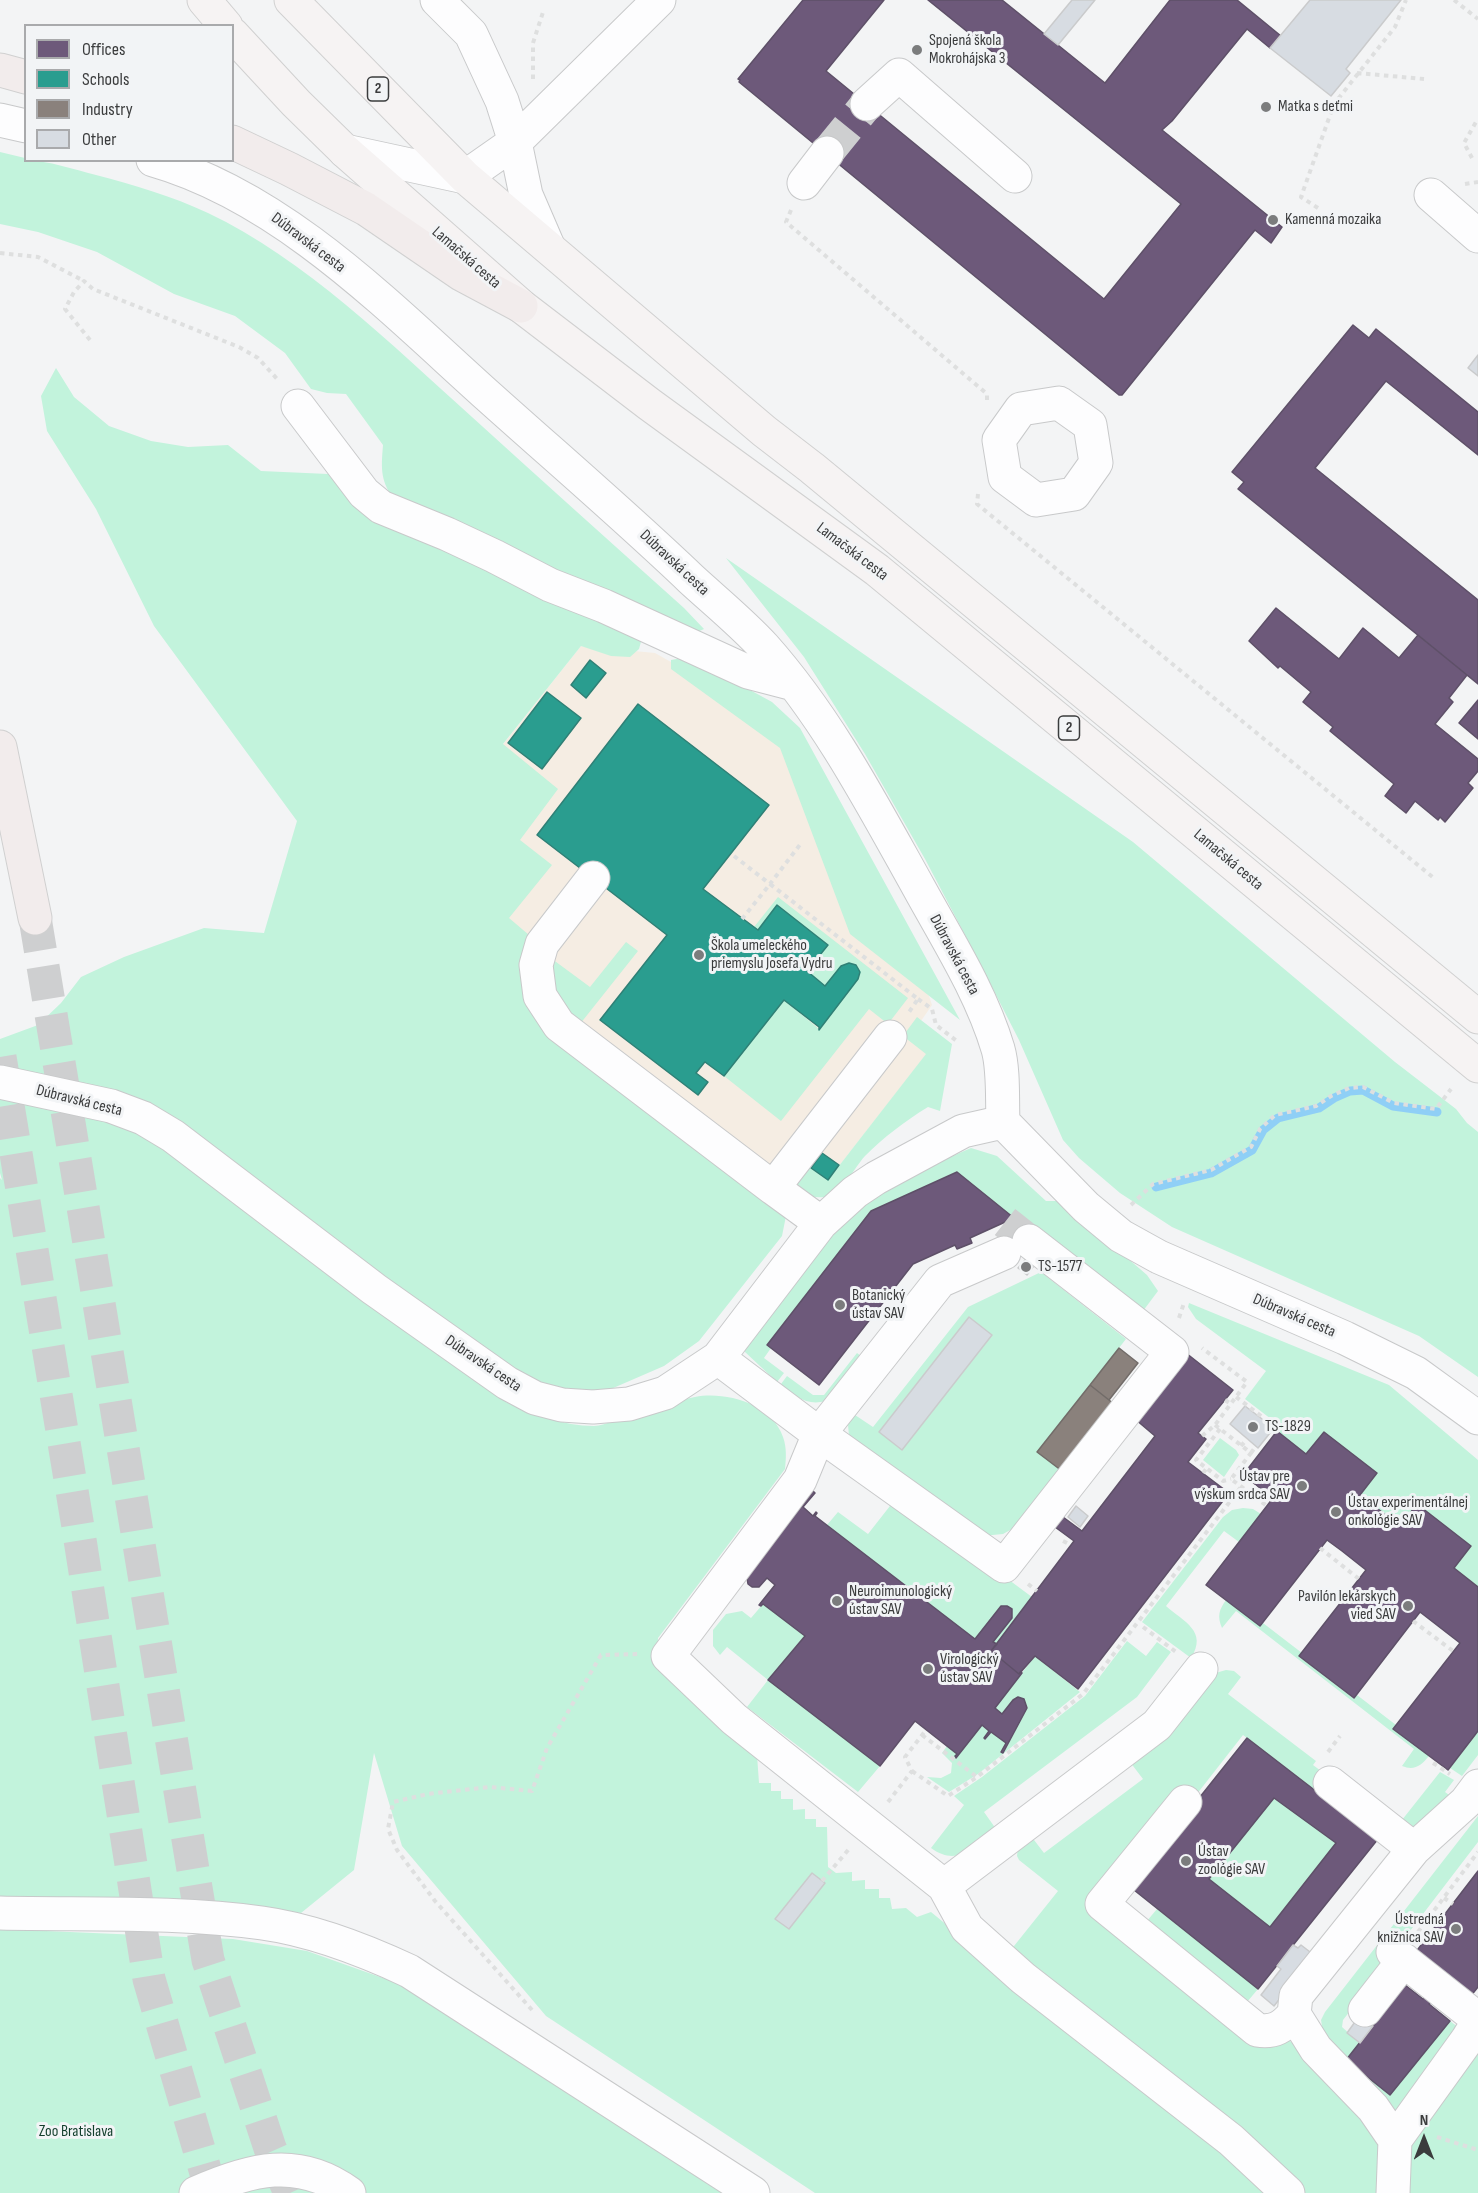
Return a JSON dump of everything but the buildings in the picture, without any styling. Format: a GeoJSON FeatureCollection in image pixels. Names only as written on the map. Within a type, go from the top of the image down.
{"type":"FeatureCollection","features":[{"type":"Feature","properties":{"kind":"highway"},"geometry":{"type":"LineString","coordinates":[[0,70],[24,76]]}},
{"type":"Feature","properties":{"kind":"highway"},"geometry":{"type":"LineString","coordinates":[[234,143],[366,209],[461,274],[521,306]]}},
{"type":"Feature","properties":{"kind":"highway"},"geometry":{"type":"LineString","coordinates":[[0,747],[35,918]]}},
{"type":"Feature","properties":{"kind":"main road"},"geometry":{"type":"LineString","coordinates":[[204,0],[224,24]]}},
{"type":"Feature","properties":{"kind":"main road","name":"2"},"geometry":{"type":"LineString","coordinates":[[291,0],[465,177],[764,430],[1478,1017]]}},
{"type":"Feature","properties":{"kind":"main road","name":"Lamačská cesta"},"geometry":{"type":"LineString","coordinates":[[234,35],[345,152],[521,306],[649,404],[877,570],[1478,1065]]}},
{"type":"Feature","properties":{"kind":"street"},"geometry":{"type":"LineString","coordinates":[[437,0],[471,34],[502,101],[515,142],[526,195],[548,246]]}},
{"type":"Feature","properties":{"kind":"street"},"geometry":{"type":"LineString","coordinates":[[345,152],[465,177],[515,142],[659,0]]}},
{"type":"Feature","properties":{"kind":"street"},"geometry":{"type":"LineString","coordinates":[[867,104],[899,75],[1015,176]]}},
{"type":"Feature","properties":{"kind":"street"},"geometry":{"type":"LineString","coordinates":[[0,120],[24,126]]}},
{"type":"Feature","properties":{"kind":"street"},"geometry":{"type":"LineString","coordinates":[[804,183],[827,153]]}},
{"type":"Feature","properties":{"kind":"street","name":"Dúbravská cesta"},"geometry":{"type":"LineString","coordinates":[[160,162],[238,195],[302,235],[387,306],[674,563],[762,646],[824,724],[957,957],[980,1004],[999,1052],[1003,1122],[1086,1207],[1121,1236],[1159,1257],[1345,1338],[1416,1373],[1478,1418]]}},
{"type":"Feature","properties":{"kind":"street"},"geometry":{"type":"LineString","coordinates":[[1431,195],[1478,236]]}},
{"type":"Feature","properties":{"kind":"street"},"geometry":{"type":"LineString","coordinates":[[298,406],[364,493],[381,507],[494,556],[550,585],[604,606],[660,643],[748,672],[794,684]]}},
{"type":"Feature","properties":{"kind":"street"},"geometry":{"type":"LineString","coordinates":[[593,878],[542,944],[536,965],[540,996],[559,1025],[821,1223]]}},
{"type":"Feature","properties":{"kind":"street"},"geometry":{"type":"LineString","coordinates":[[773,1188],[890,1037]]}},
{"type":"Feature","properties":{"kind":"street","name":"Dúbravská cesta"},"geometry":{"type":"LineString","coordinates":[[0,1082],[111,1106],[143,1118],[173,1136],[374,1289],[507,1383],[535,1398],[562,1405],[593,1407],[629,1404],[665,1393],[718,1358],[821,1223],[855,1192],[876,1178],[963,1131],[1003,1122]]}},
{"type":"Feature","properties":{"kind":"street"},"geometry":{"type":"LineString","coordinates":[[718,1358],[819,1434],[1004,1566],[1172,1352],[1016,1247],[940,1281],[819,1434],[800,1480],[668,1656],[734,1719],[944,1886],[967,1928],[1023,1978],[1231,2140],[1288,2193]]}},
{"type":"Feature","properties":{"kind":"street"},"geometry":{"type":"LineString","coordinates":[[944,1886],[1157,1725],[1190,1662]]}},
{"type":"Feature","properties":{"kind":"street"},"geometry":{"type":"LineString","coordinates":[[1185,1802],[1102,1904],[1257,2030],[1270,2032],[1285,2025],[1294,2014],[1296,1996],[1414,1849],[1466,1802],[1467,1782]]}},
{"type":"Feature","properties":{"kind":"street"},"geometry":{"type":"LineString","coordinates":[[1329,1783],[1414,1849]]}},
{"type":"Feature","properties":{"kind":"street"},"geometry":{"type":"LineString","coordinates":[[0,1913],[208,1917],[263,1923],[324,1937],[369,1952],[409,1971],[753,2193]]}},
{"type":"Feature","properties":{"kind":"street"},"geometry":{"type":"LineString","coordinates":[[1365,2010],[1399,1956],[1478,2020],[1467,2040],[1400,2134],[1393,2193]]}},
{"type":"Feature","properties":{"kind":"street"},"geometry":{"type":"LineString","coordinates":[[1294,2014],[1316,2049],[1400,2134]]}},
{"type":"Feature","properties":{"kind":"street"},"geometry":{"type":"LineString","coordinates":[[196,2193],[219,2182],[281,2169],[312,2172],[349,2193]]}},
{"type":"Feature","properties":{"kind":"path"},"geometry":{"type":"LineString","coordinates":[[1318,208],[1301,197],[1334,104],[1395,27],[1406,0]]}},
{"type":"Feature","properties":{"kind":"path"},"geometry":{"type":"LineString","coordinates":[[1454,0],[1478,19]]}},
{"type":"Feature","properties":{"kind":"path"},"geometry":{"type":"LineString","coordinates":[[533,80],[533,44],[544,9]]}},
{"type":"Feature","properties":{"kind":"path"},"geometry":{"type":"LineString","coordinates":[[1357,74],[1424,79]]}},
{"type":"Feature","properties":{"kind":"path"},"geometry":{"type":"LineString","coordinates":[[1472,158],[1464,143],[1476,122]]}},
{"type":"Feature","properties":{"kind":"path"},"geometry":{"type":"LineString","coordinates":[[804,183],[786,222],[987,393],[986,405]]}},
{"type":"Feature","properties":{"kind":"path"},"geometry":{"type":"LineString","coordinates":[[0,253],[38,257],[84,281],[93,290],[239,348],[258,358],[273,372],[298,406]]}},
{"type":"Feature","properties":{"kind":"path"},"geometry":{"type":"LineString","coordinates":[[84,281],[74,292],[65,309],[90,340]]}},
{"type":"Feature","properties":{"kind":"path"},"geometry":{"type":"LineString","coordinates":[[978,493],[977,504],[1435,879]]}},
{"type":"Feature","properties":{"kind":"path"},"geometry":{"type":"LineString","coordinates":[[742,919],[802,842]]}},
{"type":"Feature","properties":{"kind":"path"},"geometry":{"type":"LineString","coordinates":[[734,856],[932,1009],[936,1025],[958,1042]]}},
{"type":"Feature","properties":{"kind":"path"},"geometry":{"type":"LineString","coordinates":[[890,1037],[918,999]]}},
{"type":"Feature","properties":{"kind":"path"},"geometry":{"type":"LineString","coordinates":[[1134,1201],[1153,1184],[1211,1170],[1251,1147],[1260,1129],[1275,1115],[1317,1106],[1331,1096],[1349,1088],[1363,1087],[1394,1103],[1436,1109],[1451,1089]]}},
{"type":"Feature","properties":{"kind":"path"},"geometry":{"type":"LineString","coordinates":[[1194,1341],[1247,1382],[1215,1425],[1202,1436]]}},
{"type":"Feature","properties":{"kind":"path"},"geometry":{"type":"LineString","coordinates":[[1236,1397],[1277,1428]]}},
{"type":"Feature","properties":{"kind":"path"},"geometry":{"type":"LineString","coordinates":[[1225,1400],[1230,1404]]}},
{"type":"Feature","properties":{"kind":"path"},"geometry":{"type":"LineString","coordinates":[[1215,1425],[1251,1453]]}},
{"type":"Feature","properties":{"kind":"path"},"geometry":{"type":"LineString","coordinates":[[1220,1429],[1196,1460],[1223,1481],[1231,1479],[1256,1446]]}},
{"type":"Feature","properties":{"kind":"path"},"geometry":{"type":"LineString","coordinates":[[1241,1446],[1247,1439]]}},
{"type":"Feature","properties":{"kind":"path"},"geometry":{"type":"LineString","coordinates":[[1203,1473],[1207,1468]]}},
{"type":"Feature","properties":{"kind":"path"},"geometry":{"type":"LineString","coordinates":[[1231,1479],[1267,1506]]}},
{"type":"Feature","properties":{"kind":"path"},"geometry":{"type":"LineString","coordinates":[[926,1730],[905,1757],[912,1771],[948,1796],[977,1777],[1083,1694],[1241,1487]]}},
{"type":"Feature","properties":{"kind":"path"},"geometry":{"type":"LineString","coordinates":[[1320,1548],[1359,1579]]}},
{"type":"Feature","properties":{"kind":"path"},"geometry":{"type":"LineString","coordinates":[[1413,1621],[1453,1651]]}},
{"type":"Feature","properties":{"kind":"path"},"geometry":{"type":"LineString","coordinates":[[1143,1627],[1190,1662]]}},
{"type":"Feature","properties":{"kind":"path"},"geometry":{"type":"LineString","coordinates":[[534,2012],[435,1901],[397,1850],[388,1829],[393,1802],[428,1794],[490,1787],[532,1791],[547,1748],[601,1655],[624,1653]]}},
{"type":"Feature","properties":{"kind":"path"},"geometry":{"type":"LineString","coordinates":[[922,1735],[977,1777]]}},
{"type":"Feature","properties":{"kind":"path"},"geometry":{"type":"LineString","coordinates":[[1433,1763],[1467,1782]]}},
{"type":"Feature","properties":{"kind":"path"},"geometry":{"type":"LineString","coordinates":[[822,1881],[912,1771]]}},
{"type":"Feature","properties":{"kind":"path"},"geometry":{"type":"LineString","coordinates":[[1399,1956],[1478,1852]]}},
{"type":"Feature","properties":{"kind":"path"},"geometry":{"type":"LineString","coordinates":[[1444,1898],[1453,1904]]}},
{"type":"Feature","properties":{"kind":"path"},"geometry":{"type":"LineString","coordinates":[[1400,2134],[1478,2149]]}},
{"type":"Feature","properties":{"kind":"shaded area","name":"Škola umeleckého priemyslu Josefa Vydru"},"geometry":{"type":"Polygon","coordinates":[[[581,646],[655,653],[754,709],[788,733],[927,990],[932,1005],[921,1021],[927,1054],[828,1180],[814,1170],[781,1212],[539,1079],[494,873],[485,767],[581,646]]]}},
{"type":"Feature","properties":{"kind":"green space"},"geometry":{"type":"Polygon","coordinates":[[[0,152],[24,158],[24,162],[43,162],[70,168],[167,196],[208,213],[244,232],[313,279],[379,333],[684,608],[704,629],[695,633],[396,502],[384,482],[383,445],[346,394],[311,389],[285,353],[235,316],[174,294],[97,252],[38,232],[0,224],[0,152]]]}},
{"type":"Feature","properties":{"kind":"green space"},"geometry":{"type":"Polygon","coordinates":[[[56,368],[74,397],[109,426],[151,441],[188,447],[228,445],[261,471],[328,474],[355,507],[642,638],[639,649],[630,657],[611,656],[581,646],[503,744],[558,789],[520,840],[552,865],[509,918],[529,935],[529,980],[786,1216],[782,1236],[699,1341],[664,1366],[604,1392],[576,1392],[543,1386],[514,1373],[172,1125],[0,1068],[0,1039],[38,1025],[61,1003],[81,977],[124,957],[204,928],[264,933],[297,821],[154,626],[96,509],[47,431],[41,396],[56,368]]]}},
{"type":"Feature","properties":{"kind":"green space"},"geometry":{"type":"Polygon","coordinates":[[[726,558],[1133,842],[1395,1062],[1456,1109],[1478,1132],[1478,1377],[1419,1336],[1172,1227],[1120,1193],[1079,1158],[1063,1140],[1019,1040],[975,954],[925,859],[865,754],[804,657],[726,558]]]}},
{"type":"Feature","properties":{"kind":"green space"},"geometry":{"type":"Polygon","coordinates":[[[682,658],[772,702],[800,728],[960,1020],[850,934],[780,748],[671,669],[671,660],[682,658]]]}},
{"type":"Feature","properties":{"kind":"green space"},"geometry":{"type":"Polygon","coordinates":[[[778,897],[908,998],[888,1024],[869,1009],[781,1121],[724,1076],[784,1000],[819,1029],[858,979],[860,972],[856,965],[849,963],[841,966],[825,986],[807,971],[828,945],[777,905],[758,930],[754,927],[778,897]]]}},
{"type":"Feature","properties":{"kind":"green space"},"geometry":{"type":"Polygon","coordinates":[[[626,942],[638,951],[580,1024],[560,1016],[548,956],[590,987],[626,942]]]}},
{"type":"Feature","properties":{"kind":"green space"},"geometry":{"type":"Polygon","coordinates":[[[917,1017],[952,1044],[940,1111],[928,1107],[895,1130],[865,1156],[844,1184],[834,1193],[816,1197],[796,1192],[794,1179],[805,1164],[828,1180],[926,1054],[903,1036],[917,1017]]]}},
{"type":"Feature","properties":{"kind":"green space"},"geometry":{"type":"Polygon","coordinates":[[[0,1097],[119,1122],[169,1146],[506,1402],[571,1424],[594,1426],[650,1413],[681,1400],[707,1396],[734,1398],[758,1408],[769,1416],[783,1437],[786,1453],[785,1469],[658,1638],[657,1662],[757,1755],[759,1783],[771,1783],[771,1791],[781,1791],[781,1799],[793,1799],[793,1810],[805,1809],[805,1819],[816,1819],[816,1827],[827,1827],[828,1867],[836,1873],[852,1872],[852,1881],[865,1880],[865,1889],[879,1889],[879,1898],[890,1898],[892,1909],[906,1908],[917,1917],[931,1912],[1272,2193],[815,2193],[546,2016],[402,1846],[374,1753],[354,1870],[301,1913],[244,1905],[0,1899],[0,1178],[2,1180],[0,1173],[0,1097]],[[812,1873],[775,1919],[789,1929],[825,1883],[812,1873]]]}},
{"type":"Feature","properties":{"kind":"green space"},"geometry":{"type":"Polygon","coordinates":[[[971,1148],[997,1156],[1046,1201],[1061,1201],[1147,1275],[1158,1291],[1143,1311],[1075,1266],[956,1172],[871,1211],[767,1345],[771,1348],[764,1358],[784,1373],[777,1382],[745,1352],[744,1349],[813,1258],[860,1203],[881,1187],[971,1148]]]}},
{"type":"Feature","properties":{"kind":"green space"},"geometry":{"type":"Polygon","coordinates":[[[1041,1272],[1126,1339],[1038,1451],[1062,1471],[1021,1524],[1003,1534],[982,1536],[849,1436],[848,1425],[852,1413],[873,1427],[968,1307],[1041,1272]]]}},
{"type":"Feature","properties":{"kind":"green space"},"geometry":{"type":"Polygon","coordinates":[[[1189,1303],[1389,1385],[1478,1460],[1478,1587],[1454,1568],[1471,1546],[1418,1505],[1400,1526],[1360,1495],[1377,1473],[1324,1432],[1306,1454],[1277,1431],[1280,1426],[1245,1399],[1266,1371],[1196,1319],[1188,1307],[1189,1303]]]}},
{"type":"Feature","properties":{"kind":"green space"},"geometry":{"type":"Polygon","coordinates":[[[857,1353],[861,1356],[826,1401],[807,1401],[791,1393],[781,1384],[787,1376],[813,1395],[824,1395],[857,1353]]]}},
{"type":"Feature","properties":{"kind":"green space"},"geometry":{"type":"Polygon","coordinates":[[[1220,1438],[1239,1455],[1224,1477],[1203,1460],[1220,1438]]]}},
{"type":"Feature","properties":{"kind":"green space"},"geometry":{"type":"Polygon","coordinates":[[[897,1497],[1032,1597],[997,1644],[993,1642],[1012,1618],[1012,1609],[1001,1606],[975,1639],[827,1525],[838,1512],[868,1534],[897,1497]]]}},
{"type":"Feature","properties":{"kind":"green space"},"geometry":{"type":"Polygon","coordinates":[[[1253,1509],[1261,1514],[1239,1542],[1224,1531],[1166,1606],[1186,1622],[1195,1634],[1196,1649],[1191,1658],[1142,1622],[1223,1517],[1232,1510],[1253,1509]]]}},
{"type":"Feature","properties":{"kind":"green space"},"geometry":{"type":"Polygon","coordinates":[[[1226,1600],[1260,1625],[1263,1623],[1302,1653],[1300,1657],[1353,1698],[1357,1695],[1396,1725],[1394,1729],[1429,1756],[1417,1767],[1402,1766],[1414,1749],[1236,1611],[1222,1628],[1219,1613],[1226,1600]]]}},
{"type":"Feature","properties":{"kind":"green space"},"geometry":{"type":"Polygon","coordinates":[[[763,1604],[805,1636],[768,1680],[727,1647],[720,1655],[713,1646],[713,1630],[726,1614],[742,1611],[751,1618],[763,1604]]]}},
{"type":"Feature","properties":{"kind":"green space"},"geometry":{"type":"Polygon","coordinates":[[[1127,1641],[1146,1656],[1157,1642],[1171,1652],[1137,1697],[984,1812],[996,1829],[973,1848],[950,1856],[931,1848],[964,1805],[954,1796],[982,1777],[1085,1696],[1127,1641]]]}},
{"type":"Feature","properties":{"kind":"green space"},"geometry":{"type":"Polygon","coordinates":[[[1035,1656],[1080,1692],[978,1774],[949,1792],[927,1777],[941,1778],[951,1773],[952,1763],[942,1753],[947,1746],[957,1754],[956,1757],[982,1725],[989,1731],[984,1738],[991,1732],[1006,1743],[1002,1751],[1004,1752],[1027,1708],[1024,1699],[1018,1697],[1002,1714],[995,1708],[1035,1656]]]}},
{"type":"Feature","properties":{"kind":"green space"},"geometry":{"type":"Polygon","coordinates":[[[1226,1670],[1234,1671],[1241,1677],[1228,1694],[1316,1761],[1313,1765],[1329,1777],[1321,1780],[1315,1790],[1243,1735],[1193,1799],[1092,1906],[1300,2048],[1373,2129],[1380,2151],[1379,2193],[1304,2193],[1256,2145],[1010,1951],[1058,1891],[1019,1860],[1018,1847],[1031,1836],[1044,1853],[1143,1779],[1130,1762],[1212,1674],[1226,1670]]]}},
{"type":"Feature","properties":{"kind":"green space"},"geometry":{"type":"Polygon","coordinates":[[[768,1680],[880,1766],[858,1792],[747,1707],[768,1680]]]}},
{"type":"Feature","properties":{"kind":"green space"},"geometry":{"type":"Polygon","coordinates":[[[1478,1731],[1478,1755],[1462,1776],[1450,1768],[1478,1731]]]}},
{"type":"Feature","properties":{"kind":"green space"},"geometry":{"type":"Polygon","coordinates":[[[1440,1772],[1454,1780],[1445,1792],[1452,1797],[1430,1820],[1407,1830],[1398,1825],[1440,1772]]]}},
{"type":"Feature","properties":{"kind":"green space"},"geometry":{"type":"Polygon","coordinates":[[[1274,1798],[1336,1843],[1270,1927],[1209,1879],[1274,1798]]]}},
{"type":"Feature","properties":{"kind":"green space"},"geometry":{"type":"Polygon","coordinates":[[[1478,1816],[1478,1842],[1400,1944],[1392,1946],[1383,1938],[1478,1816]]]}},
{"type":"Feature","properties":{"kind":"green space"},"geometry":{"type":"Polygon","coordinates":[[[1157,1909],[1258,1989],[1242,2008],[1141,1928],[1157,1909]]]}},
{"type":"Feature","properties":{"kind":"green space","name":"Zoo Bratislava"},"geometry":{"type":"Polygon","coordinates":[[[0,1929],[233,1939],[307,1951],[397,1983],[472,2029],[723,2193],[0,2193],[0,1929]]]}},
{"type":"Feature","properties":{"kind":"green space"},"geometry":{"type":"Polygon","coordinates":[[[1378,1944],[1388,1951],[1389,1961],[1343,2020],[1342,2027],[1360,2043],[1346,2059],[1450,2021],[1458,2027],[1398,2121],[1323,2032],[1321,2020],[1378,1944]]]}},
{"type":"Feature","properties":{"kind":"green space"},"geometry":{"type":"Polygon","coordinates":[[[1478,2038],[1478,2193],[1406,2193],[1407,2139],[1478,2038]]]}},
{"type":"Feature","properties":{"kind":"waterway"},"geometry":{"type":"LineString","coordinates":[[1156,1187],[1211,1173],[1252,1150],[1263,1130],[1278,1118],[1319,1108],[1350,1091],[1363,1090],[1393,1106],[1437,1112]]}},
{"type":"Feature","properties":{"kind":"tunnel"},"geometry":{"type":"LineString","coordinates":[[827,153],[867,104]]}},
{"type":"Feature","properties":{"kind":"tunnel"},"geometry":{"type":"LineString","coordinates":[[35,918],[208,1960],[270,2148],[290,2193]]}},
{"type":"Feature","properties":{"kind":"tunnel"},"geometry":{"type":"LineString","coordinates":[[0,1057],[78,1527],[149,1979],[206,2173],[214,2193]]}},
{"type":"Feature","properties":{"kind":"tunnel"},"geometry":{"type":"LineString","coordinates":[[1005,1222],[1029,1241]]}},
{"type":"Feature","properties":{"kind":"place","name":"Spojená škola Mokrohájska 3"},"geometry":{"type":"Point","coordinates":[917,50]}},
{"type":"Feature","properties":{"kind":"place","name":"Matka s deťmi"},"geometry":{"type":"Point","coordinates":[1266,107]}},
{"type":"Feature","properties":{"kind":"place","name":"Kamenná mozaika"},"geometry":{"type":"Point","coordinates":[1273,220]}},
{"type":"Feature","properties":{"kind":"place","name":"Škola umeleckého priemyslu Josefa Vydru"},"geometry":{"type":"Point","coordinates":[699,955]}},
{"type":"Feature","properties":{"kind":"place","name":"TS-1577"},"geometry":{"type":"Point","coordinates":[1026,1267]}},
{"type":"Feature","properties":{"kind":"place","name":"Botanický ústav SAV"},"geometry":{"type":"Point","coordinates":[840,1305]}},
{"type":"Feature","properties":{"kind":"place","name":"TS-1829"},"geometry":{"type":"Point","coordinates":[1253,1427]}},
{"type":"Feature","properties":{"kind":"place","name":"Ústav pre výskum srdca SAV"},"geometry":{"type":"Point","coordinates":[1302,1486]}},
{"type":"Feature","properties":{"kind":"place","name":"Ústav experimentálnej onkológie SAV"},"geometry":{"type":"Point","coordinates":[1336,1512]}},
{"type":"Feature","properties":{"kind":"place","name":"Neuroimunologický ústav SAV"},"geometry":{"type":"Point","coordinates":[837,1601]}},
{"type":"Feature","properties":{"kind":"place","name":"Pavilón lekárskych vied SAV"},"geometry":{"type":"Point","coordinates":[1408,1606]}},
{"type":"Feature","properties":{"kind":"place","name":"Virologický ústav SAV"},"geometry":{"type":"Point","coordinates":[928,1669]}},
{"type":"Feature","properties":{"kind":"place","name":"Ústav zoológie SAV"},"geometry":{"type":"Point","coordinates":[1186,1861]}},
{"type":"Feature","properties":{"kind":"place","name":"Ústredná knižnica SAV"},"geometry":{"type":"Point","coordinates":[1456,1929]}}]}
